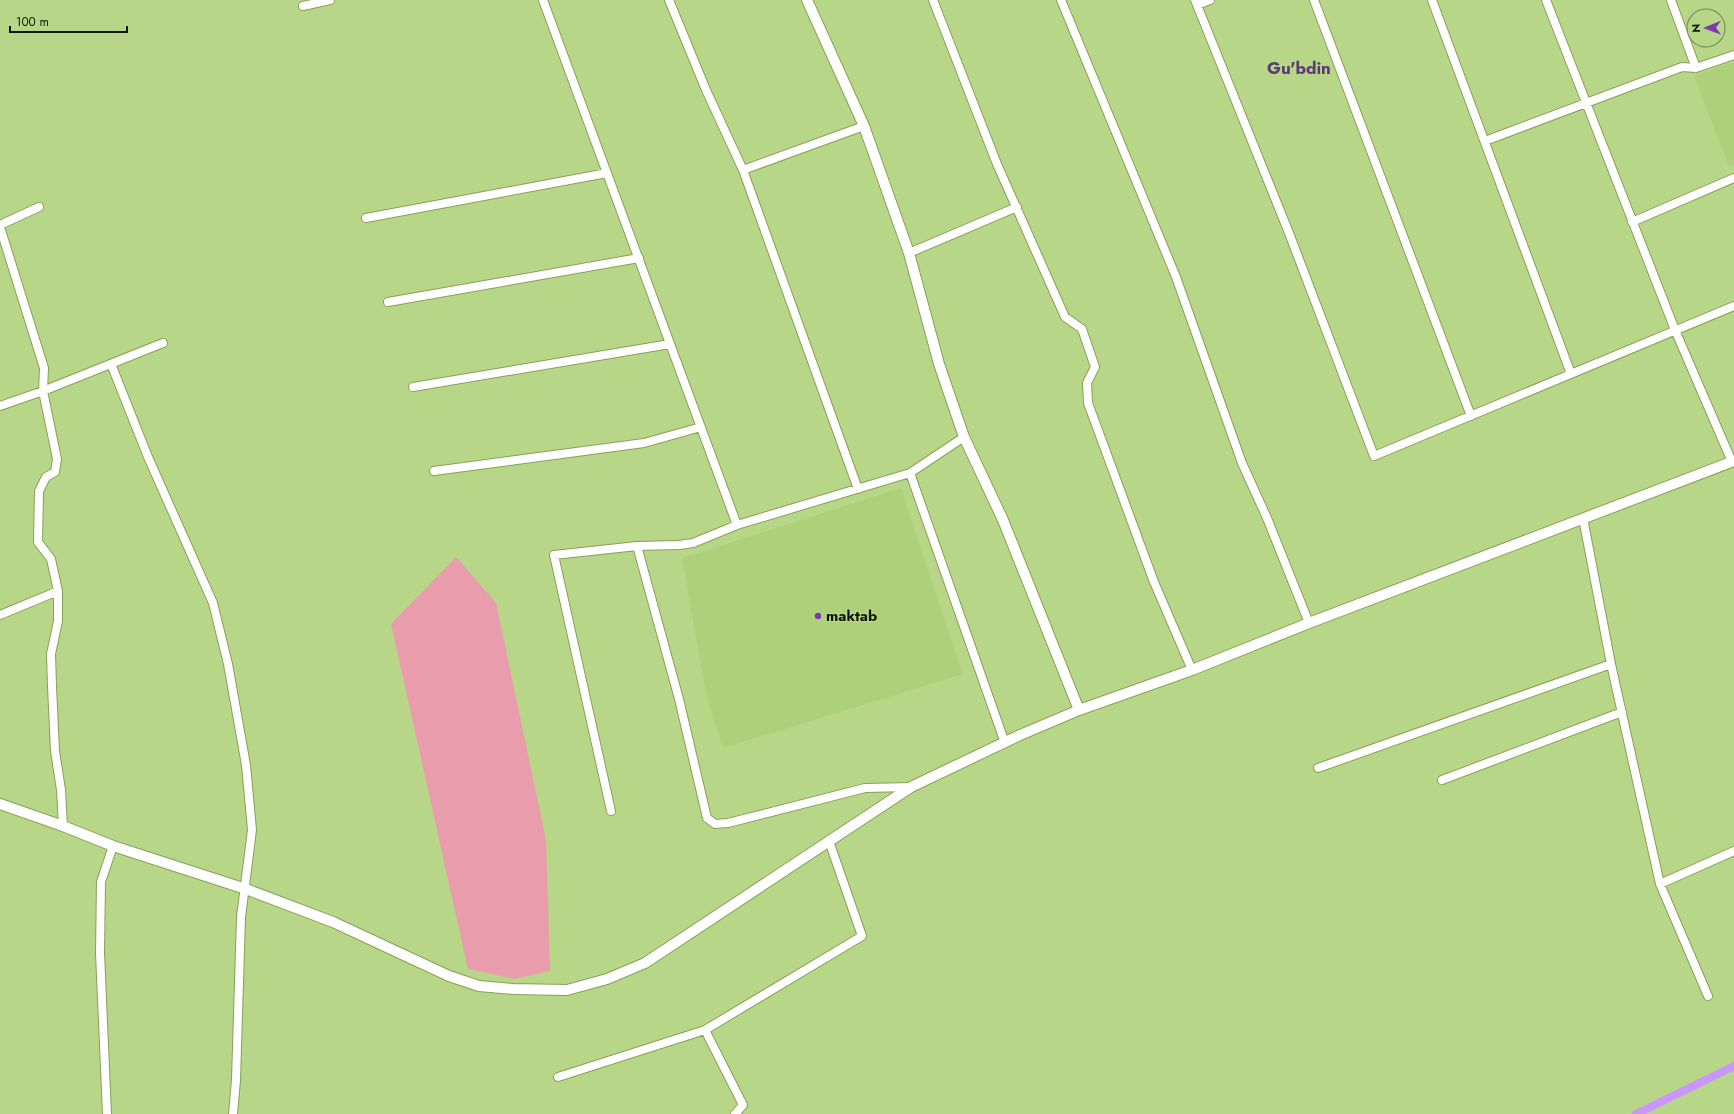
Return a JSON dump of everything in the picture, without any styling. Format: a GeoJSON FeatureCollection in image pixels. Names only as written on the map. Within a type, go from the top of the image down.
{"type":"FeatureCollection","features":[{"type":"Feature","properties":{"kind":"street"},"geometry":{"type":"LineString","coordinates":[[303,6],[330,0]]}},
{"type":"Feature","properties":{"kind":"street"},"geometry":{"type":"LineString","coordinates":[[543,0],[737,526]]}},
{"type":"Feature","properties":{"kind":"street"},"geometry":{"type":"LineString","coordinates":[[669,0],[706,90],[743,170],[858,489]]}},
{"type":"Feature","properties":{"kind":"street"},"geometry":{"type":"LineString","coordinates":[[807,0],[864,126],[909,253],[939,364],[964,437],[1003,520],[1079,710]]}},
{"type":"Feature","properties":{"kind":"street"},"geometry":{"type":"LineString","coordinates":[[933,0],[997,164],[1065,317],[1082,329],[1095,367],[1087,383],[1088,402],[1154,582],[1192,670]]}},
{"type":"Feature","properties":{"kind":"street"},"geometry":{"type":"LineString","coordinates":[[1061,0],[1176,277],[1242,463],[1267,518],[1309,623]]}},
{"type":"Feature","properties":{"kind":"street"},"geometry":{"type":"LineString","coordinates":[[1210,0],[1196,3],[1289,233],[1374,456],[1734,306]]}},
{"type":"Feature","properties":{"kind":"street"},"geometry":{"type":"LineString","coordinates":[[1314,0],[1471,416]]}},
{"type":"Feature","properties":{"kind":"street"},"geometry":{"type":"LineString","coordinates":[[1432,0],[1572,374]]}},
{"type":"Feature","properties":{"kind":"street"},"geometry":{"type":"LineString","coordinates":[[0,804],[63,826],[113,846],[246,889],[333,922],[449,976],[479,986],[513,989],[567,990],[607,979],[645,963],[911,787],[1005,743],[1079,710],[1192,670],[1309,623],[1733,461],[1675,330],[1546,0]]}},
{"type":"Feature","properties":{"kind":"street"},"geometry":{"type":"LineString","coordinates":[[1671,0],[1696,68]]}},
{"type":"Feature","properties":{"kind":"street"},"geometry":{"type":"LineString","coordinates":[[1485,141],[1682,67],[1696,68],[1734,55]]}},
{"type":"Feature","properties":{"kind":"street"},"geometry":{"type":"LineString","coordinates":[[743,170],[864,126]]}},
{"type":"Feature","properties":{"kind":"street"},"geometry":{"type":"LineString","coordinates":[[366,218],[607,173]]}},
{"type":"Feature","properties":{"kind":"street"},"geometry":{"type":"LineString","coordinates":[[1632,222],[1734,178]]}},
{"type":"Feature","properties":{"kind":"street"},"geometry":{"type":"LineString","coordinates":[[909,253],[1017,207]]}},
{"type":"Feature","properties":{"kind":"street"},"geometry":{"type":"LineString","coordinates":[[39,208],[0,226],[44,368],[43,391],[57,459],[55,472],[46,477],[39,491],[38,542],[51,559],[58,591],[58,621],[51,654],[55,751],[61,790],[63,826]]}},
{"type":"Feature","properties":{"kind":"street"},"geometry":{"type":"LineString","coordinates":[[388,302],[639,258]]}},
{"type":"Feature","properties":{"kind":"street"},"geometry":{"type":"LineString","coordinates":[[0,406],[43,391],[164,343]]}},
{"type":"Feature","properties":{"kind":"street"},"geometry":{"type":"LineString","coordinates":[[413,387],[670,344]]}},
{"type":"Feature","properties":{"kind":"street"},"geometry":{"type":"LineString","coordinates":[[111,364],[172,514],[213,603],[228,664],[246,765],[252,830],[246,889],[241,917],[236,1080],[233,1114]]}},
{"type":"Feature","properties":{"kind":"street"},"geometry":{"type":"LineString","coordinates":[[434,471],[644,443],[701,427]]}},
{"type":"Feature","properties":{"kind":"street"},"geometry":{"type":"LineString","coordinates":[[611,811],[554,556],[636,546],[679,546],[694,543],[737,526],[910,473],[964,437]]}},
{"type":"Feature","properties":{"kind":"street"},"geometry":{"type":"LineString","coordinates":[[910,473],[1005,743]]}},
{"type":"Feature","properties":{"kind":"street"},"geometry":{"type":"LineString","coordinates":[[1583,518],[1611,664],[1660,884],[1708,996]]}},
{"type":"Feature","properties":{"kind":"street"},"geometry":{"type":"LineString","coordinates":[[636,546],[679,699],[707,818],[715,824],[728,823],[865,788],[911,787]]}},
{"type":"Feature","properties":{"kind":"street"},"geometry":{"type":"LineString","coordinates":[[0,615],[58,591]]}},
{"type":"Feature","properties":{"kind":"street"},"geometry":{"type":"LineString","coordinates":[[1318,768],[1611,664]]}},
{"type":"Feature","properties":{"kind":"street"},"geometry":{"type":"LineString","coordinates":[[1442,780],[1622,712]]}},
{"type":"Feature","properties":{"kind":"street"},"geometry":{"type":"LineString","coordinates":[[558,1077],[705,1030],[862,936],[829,841]]}},
{"type":"Feature","properties":{"kind":"street"},"geometry":{"type":"LineString","coordinates":[[107,1114],[100,953],[101,898],[102,882],[113,846]]}},
{"type":"Feature","properties":{"kind":"street"},"geometry":{"type":"LineString","coordinates":[[1660,884],[1734,851]]}},
{"type":"Feature","properties":{"kind":"street"},"geometry":{"type":"LineString","coordinates":[[705,1030],[743,1104],[735,1114]]}},
{"type":"Feature","properties":{"kind":"shaded area"},"geometry":{"type":"Polygon","coordinates":[[[1734,62],[1734,164],[1729,166],[1694,76],[1734,62]]]}},
{"type":"Feature","properties":{"kind":"shaded area","name":"maktab"},"geometry":{"type":"Polygon","coordinates":[[[901,488],[963,674],[723,748],[706,693],[682,558],[901,488]]]}},
{"type":"Feature","properties":{"kind":"shaded area"},"geometry":{"type":"Polygon","coordinates":[[[456,557],[496,603],[546,840],[550,971],[515,979],[468,969],[391,624],[456,557]]]}},
{"type":"Feature","properties":{"kind":"waterway"},"geometry":{"type":"LineString","coordinates":[[1636,1114],[1734,1066]]}},
{"type":"Feature","properties":{"kind":"place","name":"maktab"},"geometry":{"type":"Point","coordinates":[818,616]}},
{"type":"Feature","properties":{"kind":"district","name":"Gu'bdin"},"geometry":{"type":"Point","coordinates":[1299,68]}}]}
